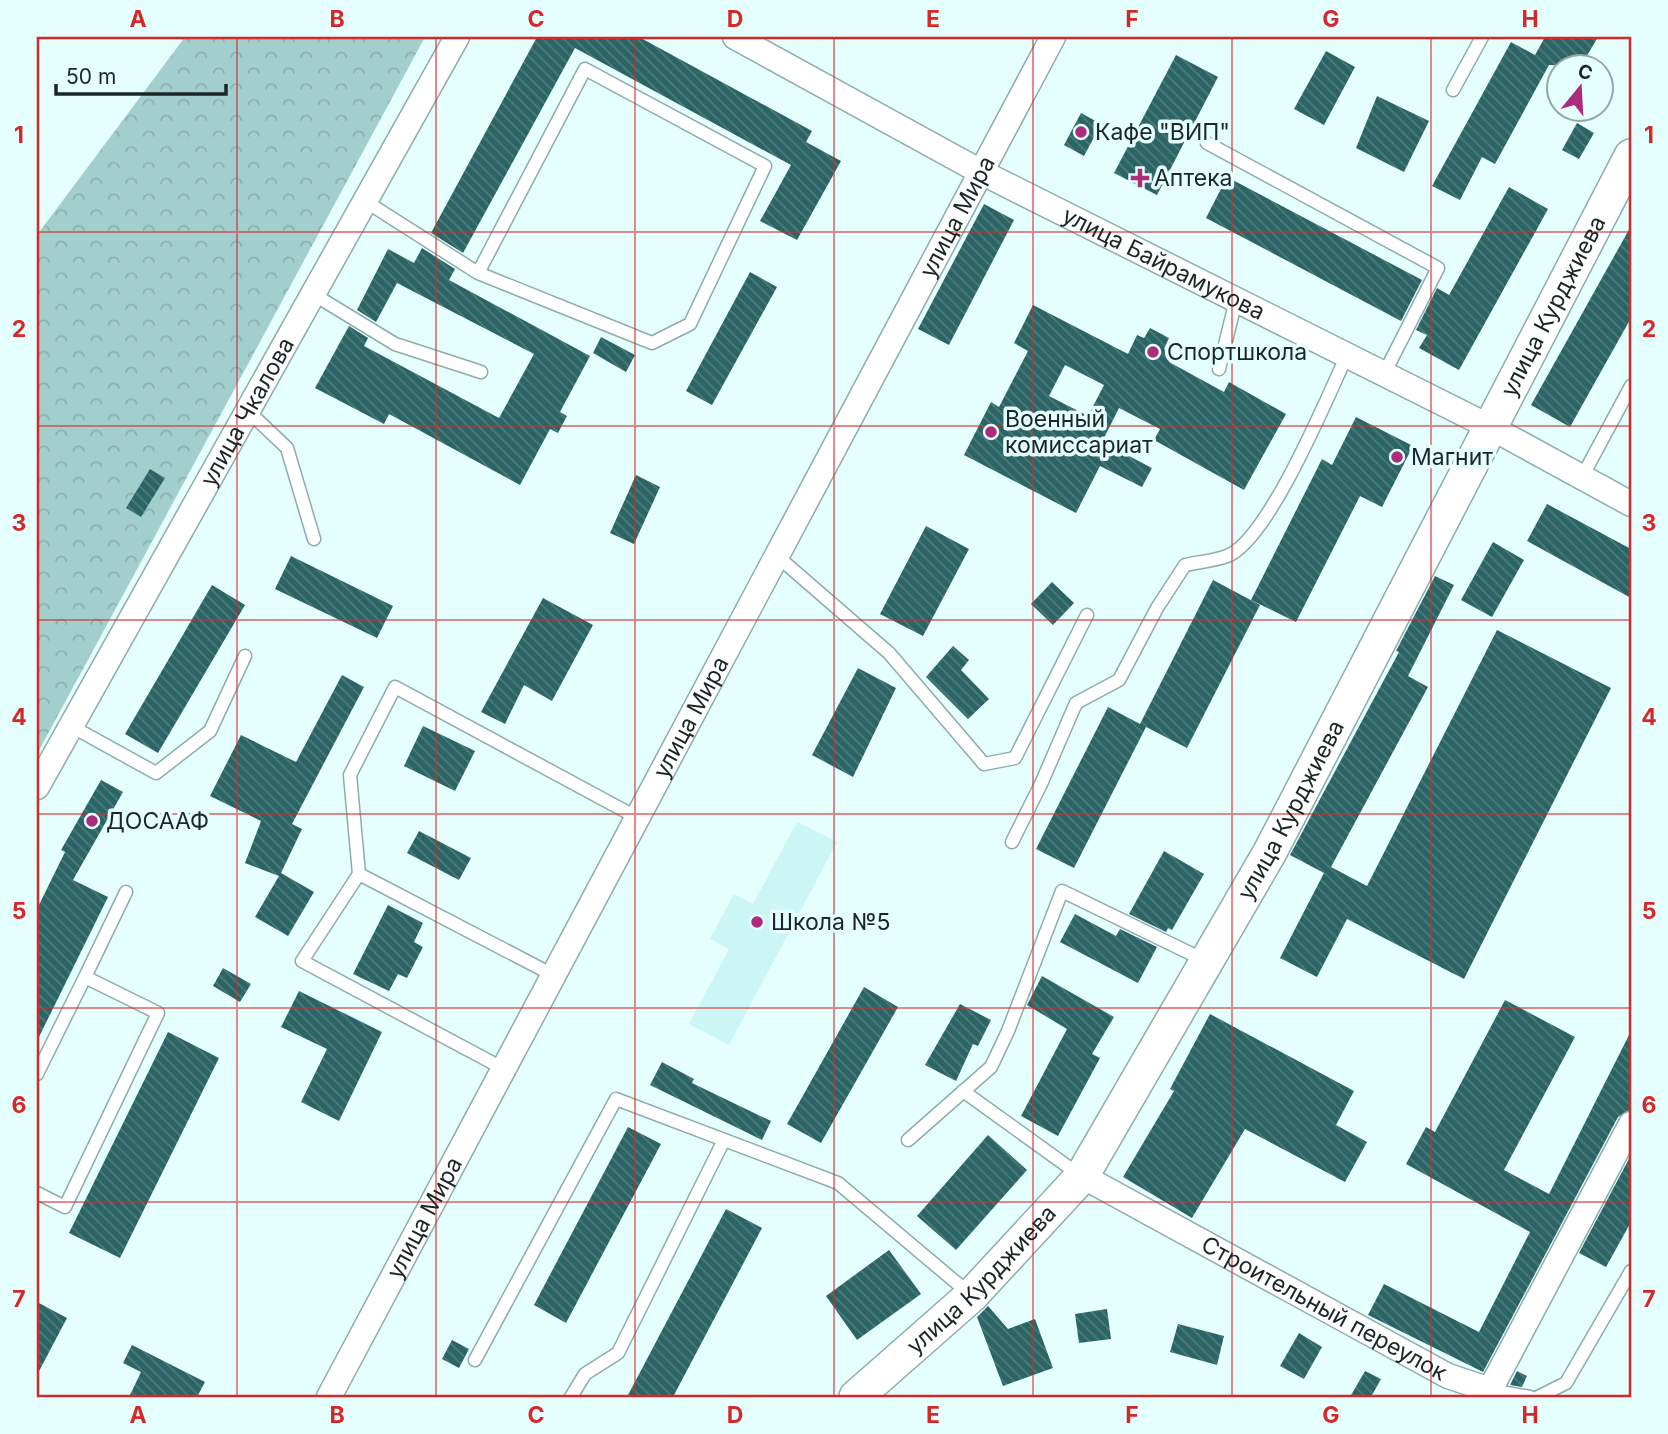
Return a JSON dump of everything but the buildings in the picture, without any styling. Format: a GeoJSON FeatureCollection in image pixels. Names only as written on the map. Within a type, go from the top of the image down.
{"type":"FeatureCollection","features":[{"type":"Feature","properties":{"kind":"street","name":"улица Чкалова"},"geometry":{"type":"LineString","coordinates":[[37,787],[457,37]]}},
{"type":"Feature","properties":{"kind":"street","name":"улица Байрамукова"},"geometry":{"type":"LineString","coordinates":[[735,37],[765,44],[981,172],[1492,428],[1631,504]]}},
{"type":"Feature","properties":{"kind":"street","name":"улица Мира"},"geometry":{"type":"LineString","coordinates":[[329,1397],[1053,37]]}},
{"type":"Feature","properties":{"kind":"street","name":"улица Курджиева"},"geometry":{"type":"LineString","coordinates":[[856,1397],[972,1295],[1082,1176],[1270,852],[1630,161]]}},
{"type":"Feature","properties":{"kind":"street"},"geometry":{"type":"LineString","coordinates":[[1490,1390],[1631,1124]]}},
{"type":"Feature","properties":{"kind":"street","name":"Строительный переулок"},"geometry":{"type":"LineString","coordinates":[[1082,1176],[1448,1376],[1490,1390]]}},
{"type":"Feature","properties":{"kind":"lane"},"geometry":{"type":"LineString","coordinates":[[1453,90],[1482,37]]}},
{"type":"Feature","properties":{"kind":"lane"},"geometry":{"type":"LineString","coordinates":[[365,201],[478,273],[652,343],[690,324],[765,166],[585,69],[478,273]]}},
{"type":"Feature","properties":{"kind":"lane"},"geometry":{"type":"LineString","coordinates":[[1207,143],[1438,268],[1384,374]]}},
{"type":"Feature","properties":{"kind":"lane"},"geometry":{"type":"LineString","coordinates":[[313,294],[395,344],[481,372]]}},
{"type":"Feature","properties":{"kind":"lane"},"geometry":{"type":"LineString","coordinates":[[1219,369],[1236,300]]}},
{"type":"Feature","properties":{"kind":"lane"},"geometry":{"type":"LineString","coordinates":[[1012,842],[1076,703],[1119,680],[1157,608],[1185,565],[1229,556],[1261,524],[1284,488],[1347,355]]}},
{"type":"Feature","properties":{"kind":"lane"},"geometry":{"type":"LineString","coordinates":[[1582,477],[1631,386]]}},
{"type":"Feature","properties":{"kind":"lane"},"geometry":{"type":"LineString","coordinates":[[248,411],[287,448],[314,539]]}},
{"type":"Feature","properties":{"kind":"lane"},"geometry":{"type":"LineString","coordinates":[[777,556],[889,653],[984,764],[1014,758],[1087,615]]}},
{"type":"Feature","properties":{"kind":"lane"},"geometry":{"type":"LineString","coordinates":[[71,726],[156,773],[210,731],[245,656]]}},
{"type":"Feature","properties":{"kind":"lane"},"geometry":{"type":"LineString","coordinates":[[504,1069],[302,961],[359,874],[350,775],[395,687],[636,817]]}},
{"type":"Feature","properties":{"kind":"lane"},"geometry":{"type":"LineString","coordinates":[[359,874],[553,975]]}},
{"type":"Feature","properties":{"kind":"lane"},"geometry":{"type":"LineString","coordinates":[[908,1140],[991,1067],[1008,1031],[1062,891],[1207,961]]}},
{"type":"Feature","properties":{"kind":"lane"},"geometry":{"type":"LineString","coordinates":[[37,1074],[126,892]]}},
{"type":"Feature","properties":{"kind":"lane"},"geometry":{"type":"LineString","coordinates":[[37,1193],[65,1207],[158,1013],[85,977]]}},
{"type":"Feature","properties":{"kind":"lane"},"geometry":{"type":"LineString","coordinates":[[963,1091],[1082,1176]]}},
{"type":"Feature","properties":{"kind":"lane"},"geometry":{"type":"LineString","coordinates":[[475,1360],[617,1099],[838,1183],[972,1295]]}},
{"type":"Feature","properties":{"kind":"lane"},"geometry":{"type":"LineString","coordinates":[[571,1397],[585,1374],[618,1353],[724,1140]]}},
{"type":"Feature","properties":{"kind":"lane"},"geometry":{"type":"LineString","coordinates":[[1538,1397],[1566,1383],[1631,1271]]}},
{"type":"Feature","properties":{"kind":"lane"},"geometry":{"type":"LineString","coordinates":[[1490,1390],[1530,1397]]}},
{"type":"Feature","properties":{"kind":"shaded area","name":"Школа №5"},"geometry":{"type":"Polygon","coordinates":[[[797,822],[837,842],[729,1045],[689,1024],[729,949],[710,939],[734,894],[753,904],[797,822]]]}},
{"type":"Feature","properties":{"kind":"green space"},"geometry":{"type":"Polygon","coordinates":[[[185,37],[425,37],[37,754],[37,235],[185,37]]]}},
{"type":"Feature","properties":{"kind":"place","name":"Кафе \"ВИП\""},"geometry":{"type":"Point","coordinates":[1081,132]}},
{"type":"Feature","properties":{"kind":"place","name":"Аптека"},"geometry":{"type":"Point","coordinates":[1140,178]}},
{"type":"Feature","properties":{"kind":"place","name":"Спортшкола"},"geometry":{"type":"Point","coordinates":[1153,352]}},
{"type":"Feature","properties":{"kind":"place","name":"Военный комиссариат"},"geometry":{"type":"Point","coordinates":[991,432]}},
{"type":"Feature","properties":{"kind":"place","name":"Магнит"},"geometry":{"type":"Point","coordinates":[1397,457]}},
{"type":"Feature","properties":{"kind":"place","name":"ДОСААФ"},"geometry":{"type":"Point","coordinates":[92,821]}},
{"type":"Feature","properties":{"kind":"place","name":"Школа №5"},"geometry":{"type":"Point","coordinates":[757,922]}}]}
